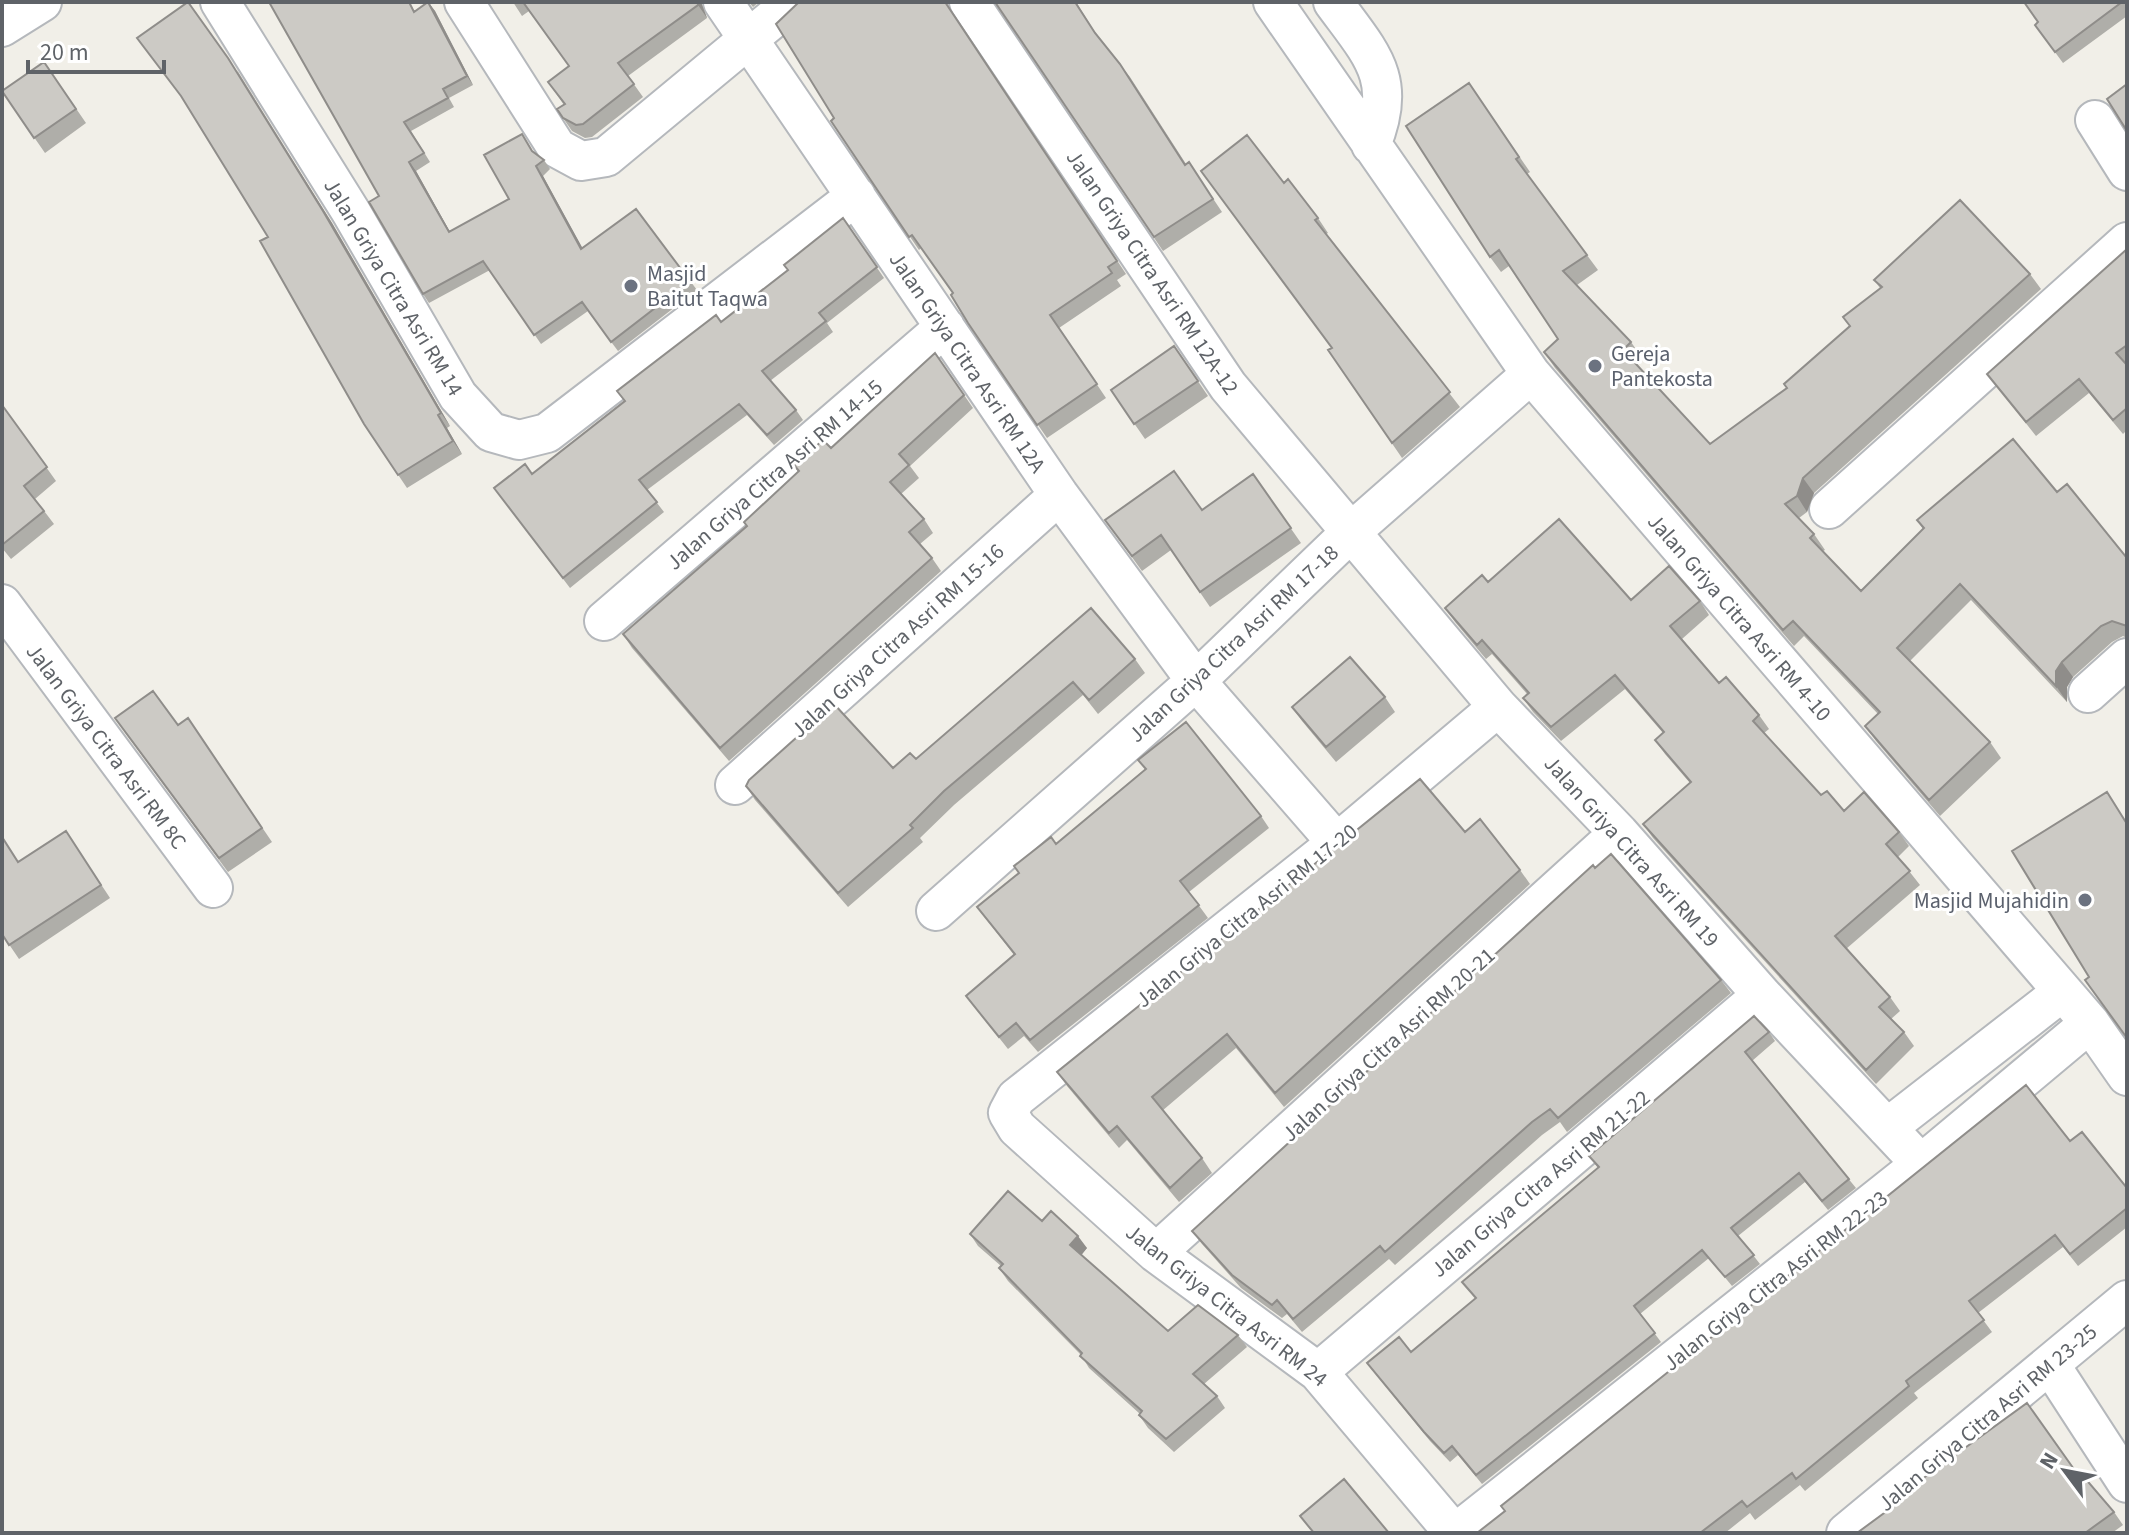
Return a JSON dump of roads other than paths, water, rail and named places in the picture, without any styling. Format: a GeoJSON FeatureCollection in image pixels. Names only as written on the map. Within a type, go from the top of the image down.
{"type":"FeatureCollection","features":[{"type":"Feature","properties":{"kind":"street"},"geometry":{"type":"LineString","coordinates":[[2,27],[42,2]]}},
{"type":"Feature","properties":{"kind":"street","name":"Jalan Griya Citra Asri RM 14"},"geometry":{"type":"LineString","coordinates":[[220,2],[351,212],[458,396],[491,432],[519,440],[547,433],[856,196]]}},
{"type":"Feature","properties":{"kind":"street"},"geometry":{"type":"LineString","coordinates":[[464,2],[557,148],[581,161],[606,157],[793,2]]}},
{"type":"Feature","properties":{"kind":"street","name":"Jalan Griya Citra Asri RM 12A"},"geometry":{"type":"LineString","coordinates":[[723,2],[1059,495],[1196,681],[1337,843]]}},
{"type":"Feature","properties":{"kind":"street","name":"Jalan Griya Citra Asri RM 12A-12"},"geometry":{"type":"LineString","coordinates":[[969,2],[1228,386],[1351,532]]}},
{"type":"Feature","properties":{"kind":"street","name":"Jalan Griya Citra Asri RM 4-10"},"geometry":{"type":"LineString","coordinates":[[1273,2],[1531,374],[2090,1023],[2127,1076]]}},
{"type":"Feature","properties":{"kind":"street"},"geometry":{"type":"LineString","coordinates":[[1333,2],[1372,56],[1384,90],[1382,119],[1371,145]]}},
{"type":"Feature","properties":{"kind":"street"},"geometry":{"type":"LineString","coordinates":[[2095,120],[2127,171]]}},
{"type":"Feature","properties":{"kind":"street"},"geometry":{"type":"LineString","coordinates":[[1829,509],[2127,242]]}},
{"type":"Feature","properties":{"kind":"street","name":"Jalan Griya Citra Asri RM 14-15"},"geometry":{"type":"LineString","coordinates":[[604,621],[945,327]]}},
{"type":"Feature","properties":{"kind":"street","name":"Jalan Griya Citra Asri RM 17-18"},"geometry":{"type":"LineString","coordinates":[[936,911],[1196,681],[1351,532],[1531,374]]}},
{"type":"Feature","properties":{"kind":"street","name":"Jalan Griya Citra Asri RM 15-16"},"geometry":{"type":"LineString","coordinates":[[735,785],[1059,495]]}},
{"type":"Feature","properties":{"kind":"street","name":"Jalan Griya Citra Asri RM 19"},"geometry":{"type":"LineString","coordinates":[[1351,532],[1498,707],[1619,833],[1762,995],[1921,1164]]}},
{"type":"Feature","properties":{"kind":"street","name":"Jalan Griya Citra Asri RM 8C"},"geometry":{"type":"LineString","coordinates":[[2,604],[213,888]]}},
{"type":"Feature","properties":{"kind":"street"},"geometry":{"type":"LineString","coordinates":[[2088,693],[2127,658]]}},
{"type":"Feature","properties":{"kind":"street","name":"Jalan Griya Citra Asri RM 17-20"},"geometry":{"type":"LineString","coordinates":[[1017,1128],[1008,1113],[1016,1098],[1337,843],[1498,707]]}},
{"type":"Feature","properties":{"kind":"street","name":"Jalan Griya Citra Asri RM 20-21"},"geometry":{"type":"LineString","coordinates":[[1156,1253],[1619,833]]}},
{"type":"Feature","properties":{"kind":"street"},"geometry":{"type":"LineString","coordinates":[[1887,1128],[2062,992]]}},
{"type":"Feature","properties":{"kind":"street","name":"Jalan Griya Citra Asri RM 21-22"},"geometry":{"type":"LineString","coordinates":[[1318,1372],[1762,995]]}},
{"type":"Feature","properties":{"kind":"street","name":"Jalan Griya Citra Asri RM 22-23"},"geometry":{"type":"LineString","coordinates":[[1455,1533],[1921,1164],[2090,1023]]}},
{"type":"Feature","properties":{"kind":"street","name":"Jalan Griya Citra Asri RM 24"},"geometry":{"type":"LineString","coordinates":[[1017,1128],[1156,1253],[1318,1372],[1455,1533]]}},
{"type":"Feature","properties":{"kind":"street","name":"Jalan Griya Citra Asri RM 23-25"},"geometry":{"type":"LineString","coordinates":[[1846,1533],[2127,1300]]}},
{"type":"Feature","properties":{"kind":"street"},"geometry":{"type":"LineString","coordinates":[[2051,1366],[2127,1483]]}},
{"type":"Feature","properties":{"kind":"place","name":"Masjid Baitut Taqwa"},"geometry":{"type":"Point","coordinates":[631,286]}},
{"type":"Feature","properties":{"kind":"place","name":"Gereja Pantekosta"},"geometry":{"type":"Point","coordinates":[1595,366]}},
{"type":"Feature","properties":{"kind":"place","name":"Masjid Mujahidin"},"geometry":{"type":"Point","coordinates":[2085,900]}}]}
